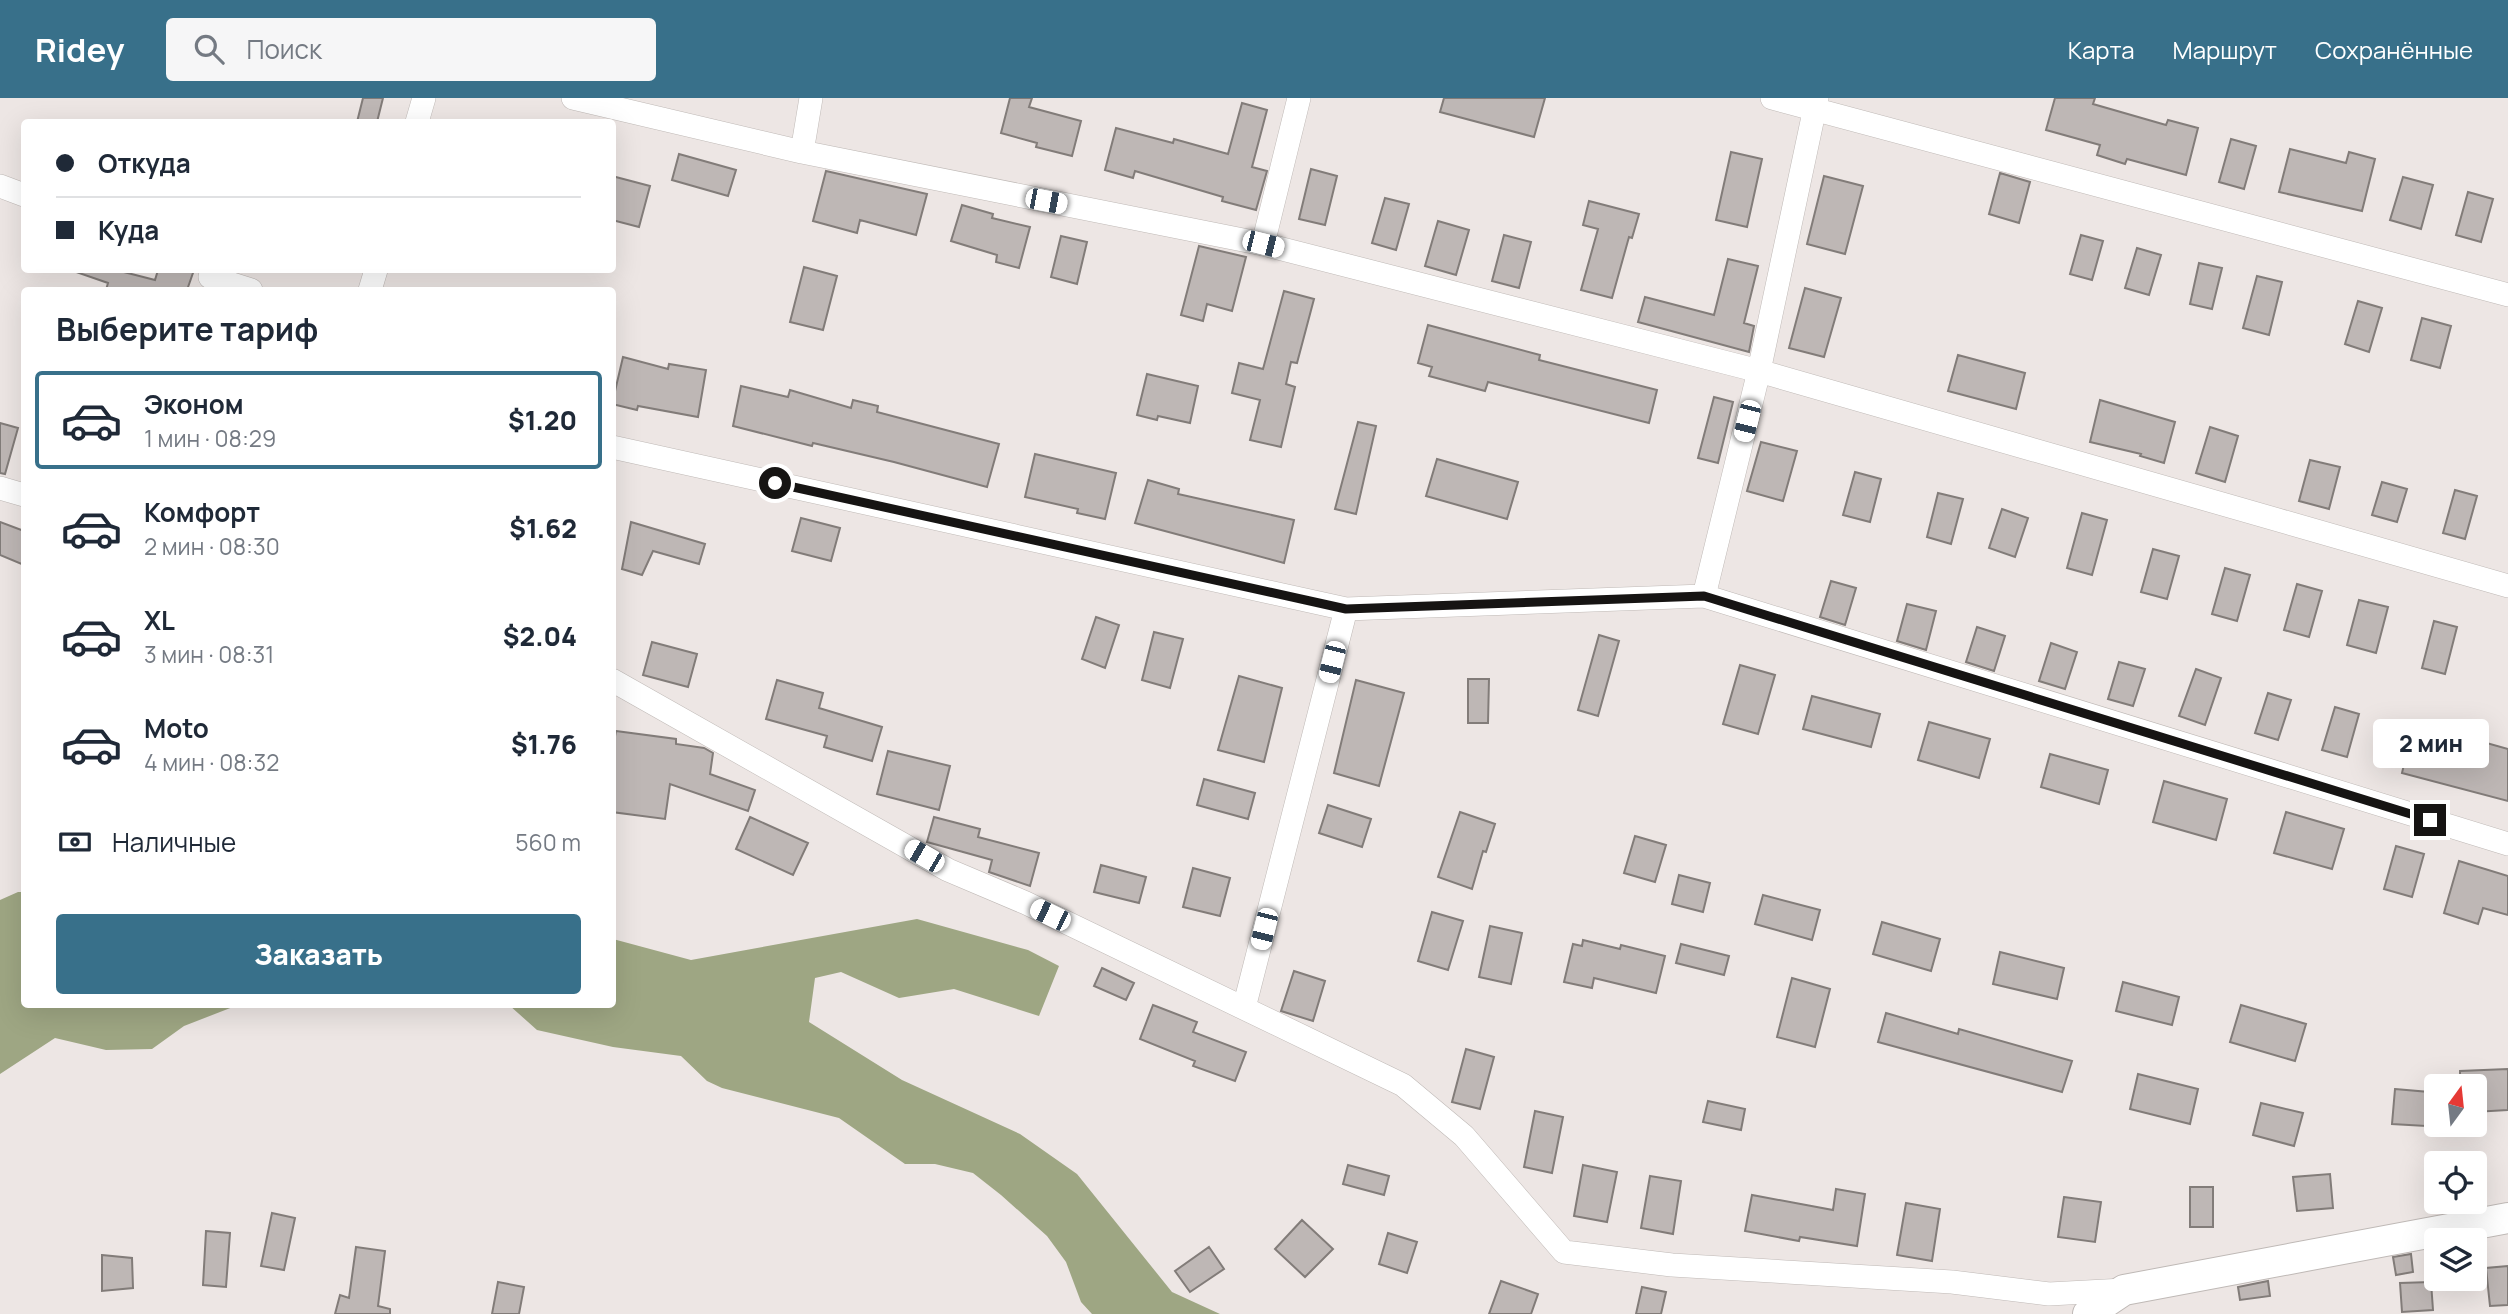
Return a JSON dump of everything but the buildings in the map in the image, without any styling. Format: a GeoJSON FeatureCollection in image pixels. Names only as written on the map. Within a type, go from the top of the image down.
{"type":"FeatureCollection","features":[{"type":"Feature","properties":{"kind":"street"},"geometry":{"type":"LineString","coordinates":[[418,119],[424,98]]}},
{"type":"Feature","properties":{"kind":"street"},"geometry":{"type":"LineString","coordinates":[[573,98],[802,152],[1263,244],[1759,372],[2508,586]]}},
{"type":"Feature","properties":{"kind":"street"},"geometry":{"type":"LineString","coordinates":[[802,152],[811,98]]}},
{"type":"Feature","properties":{"kind":"street"},"geometry":{"type":"LineString","coordinates":[[1263,244],[1299,98]]}},
{"type":"Feature","properties":{"kind":"street"},"geometry":{"type":"LineString","coordinates":[[1772,98],[1815,103],[2508,295]]}},
{"type":"Feature","properties":{"kind":"street"},"geometry":{"type":"LineString","coordinates":[[1704,596],[1759,372],[1815,103]]}},
{"type":"Feature","properties":{"kind":"street"},"geometry":{"type":"LineString","coordinates":[[0,186],[21,193]]}},
{"type":"Feature","properties":{"kind":"street"},"geometry":{"type":"LineString","coordinates":[[210,277],[242,287]]}},
{"type":"Feature","properties":{"kind":"street"},"geometry":{"type":"LineString","coordinates":[[616,448],[1346,609],[1704,596],[2508,844]]}},
{"type":"Feature","properties":{"kind":"street"},"geometry":{"type":"LineString","coordinates":[[0,488],[21,494]]}},
{"type":"Feature","properties":{"kind":"street"},"geometry":{"type":"LineString","coordinates":[[1244,1008],[1346,609]]}},
{"type":"Feature","properties":{"kind":"street"},"geometry":{"type":"LineString","coordinates":[[616,682],[948,870],[1026,903],[1403,1085],[1464,1136],[1564,1252],[1672,1265],[1952,1282],[2049,1294],[2124,1290],[2508,1218]]}},
{"type":"Feature","properties":{"kind":"street"},"geometry":{"type":"LineString","coordinates":[[2088,1314],[2124,1290]]}},
{"type":"Feature","properties":{"kind":"green space"},"geometry":{"type":"Polygon","coordinates":[[[21,892],[21,1008],[230,1008],[184,1026],[152,1049],[106,1050],[55,1038],[0,1074],[0,900],[21,892]]]}},
{"type":"Feature","properties":{"kind":"green space"},"geometry":{"type":"Polygon","coordinates":[[[917,919],[1028,950],[1059,966],[1039,1016],[954,989],[899,998],[841,972],[815,978],[809,1022],[902,1080],[1020,1134],[1077,1174],[1172,1292],[1220,1314],[1092,1314],[1081,1302],[1066,1262],[1047,1236],[973,1173],[935,1164],[905,1164],[839,1118],[722,1088],[707,1081],[681,1056],[613,1047],[537,1030],[512,1008],[616,1008],[616,940],[691,960],[917,919]]]}},
{"type":"Feature","properties":{"kind":"route"},"geometry":{"type":"LineString","coordinates":[[775,483],[1346,609],[1704,596],[2430,820]]}}]}
